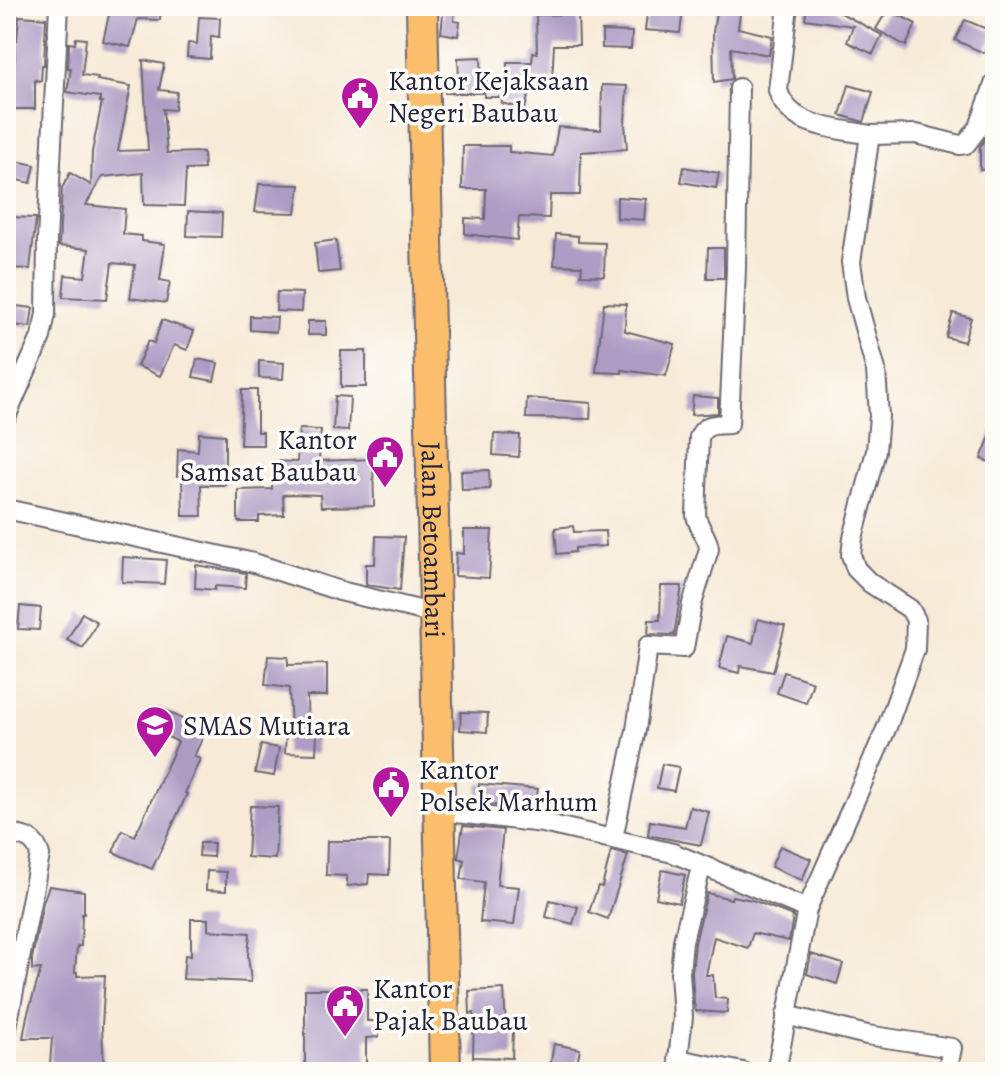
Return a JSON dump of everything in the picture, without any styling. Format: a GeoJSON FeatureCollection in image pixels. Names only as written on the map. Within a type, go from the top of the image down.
{"type":"FeatureCollection","features":[{"type":"Feature","properties":{"kind":"main road","name":"Jalan Betoambari"},"geometry":{"type":"LineString","coordinates":[[410,6],[439,811],[445,1072]]}},
{"type":"Feature","properties":{"kind":"main road","name":"Jalan Betoambari"},"geometry":{"type":"LineString","coordinates":[[422,6],[423,611],[433,1072]]}},
{"type":"Feature","properties":{"kind":"street"},"geometry":{"type":"LineString","coordinates":[[6,417],[34,355],[46,314],[59,6]]}},
{"type":"Feature","properties":{"kind":"street"},"geometry":{"type":"LineString","coordinates":[[788,6],[778,90],[781,103],[798,119],[870,135],[916,134],[966,144],[979,127],[995,82]]}},
{"type":"Feature","properties":{"kind":"street"},"geometry":{"type":"LineString","coordinates":[[613,838],[636,730],[648,646],[684,648],[692,604],[709,549],[708,539],[698,527],[696,515],[699,437],[708,426],[729,424],[739,88]]}},
{"type":"Feature","properties":{"kind":"street"},"geometry":{"type":"LineString","coordinates":[[776,1072],[807,909],[887,727],[915,649],[916,620],[910,609],[870,583],[856,569],[851,555],[876,451],[879,416],[876,370],[856,298],[851,262],[870,135]]}},
{"type":"Feature","properties":{"kind":"street"},"geometry":{"type":"LineString","coordinates":[[6,509],[254,563],[340,591],[423,611]]}},
{"type":"Feature","properties":{"kind":"street"},"geometry":{"type":"LineString","coordinates":[[439,811],[543,823],[673,853],[807,909]]}},
{"type":"Feature","properties":{"kind":"street"},"geometry":{"type":"LineString","coordinates":[[6,833],[30,839],[36,843],[40,855],[6,1032]]}},
{"type":"Feature","properties":{"kind":"street"},"geometry":{"type":"LineString","coordinates":[[701,867],[683,941],[680,973],[683,1017],[678,1059],[743,1072]]}},
{"type":"Feature","properties":{"kind":"street"},"geometry":{"type":"LineString","coordinates":[[786,1015],[867,1035],[952,1048],[947,1072]]}},
{"type":"Feature","properties":{"kind":"building"},"geometry":{"type":"Polygon","coordinates":[[[111,6],[161,6],[160,20],[138,19],[130,47],[103,41],[111,6]]]}},
{"type":"Feature","properties":{"kind":"building"},"geometry":{"type":"Polygon","coordinates":[[[444,6],[455,6],[454,21],[460,22],[458,36],[441,33],[444,6]]]}},
{"type":"Feature","properties":{"kind":"building"},"geometry":{"type":"Polygon","coordinates":[[[648,6],[683,10],[680,33],[645,30],[648,6]]]}},
{"type":"Feature","properties":{"kind":"building"},"geometry":{"type":"Polygon","coordinates":[[[717,6],[741,7],[738,28],[772,36],[769,55],[731,48],[732,79],[714,82],[713,32],[717,6]]]}},
{"type":"Feature","properties":{"kind":"building"},"geometry":{"type":"Polygon","coordinates":[[[807,6],[828,6],[882,35],[873,54],[847,42],[853,26],[805,19],[807,6]]]}},
{"type":"Feature","properties":{"kind":"building"},"geometry":{"type":"Polygon","coordinates":[[[888,9],[916,24],[906,46],[876,29],[888,9]]]}},
{"type":"Feature","properties":{"kind":"building"},"geometry":{"type":"Polygon","coordinates":[[[578,14],[579,45],[554,45],[552,81],[532,80],[525,109],[501,103],[503,97],[484,97],[484,82],[507,83],[507,62],[532,62],[533,52],[537,53],[536,15],[578,14]]]}},
{"type":"Feature","properties":{"kind":"building"},"geometry":{"type":"Polygon","coordinates":[[[19,16],[46,18],[44,65],[41,81],[35,80],[35,109],[6,109],[6,60],[15,60],[14,40],[17,40],[19,16]]]}},
{"type":"Feature","properties":{"kind":"building"},"geometry":{"type":"Polygon","coordinates":[[[199,17],[220,18],[219,37],[211,36],[210,59],[187,57],[188,43],[197,44],[199,17]]]}},
{"type":"Feature","properties":{"kind":"building"},"geometry":{"type":"Polygon","coordinates":[[[965,20],[994,32],[984,53],[955,40],[965,20]]]}},
{"type":"Feature","properties":{"kind":"building"},"geometry":{"type":"Polygon","coordinates":[[[602,31],[632,32],[631,49],[602,48],[602,31]]]}},
{"type":"Feature","properties":{"kind":"building"},"geometry":{"type":"Polygon","coordinates":[[[76,38],[86,39],[82,75],[131,86],[118,151],[148,150],[143,60],[164,64],[159,90],[177,92],[175,110],[163,109],[167,153],[203,152],[204,169],[186,170],[184,206],[144,205],[143,173],[102,177],[86,205],[125,209],[123,234],[142,236],[142,241],[165,244],[160,280],[170,282],[166,303],[130,298],[135,265],[112,263],[107,299],[63,297],[65,275],[85,277],[89,249],[59,246],[62,188],[70,173],[91,185],[92,152],[102,102],[100,97],[67,92],[71,68],[68,68],[69,43],[75,44],[76,38]]]}},
{"type":"Feature","properties":{"kind":"building"},"geometry":{"type":"Polygon","coordinates":[[[481,57],[482,93],[445,93],[446,78],[459,78],[458,58],[481,57]]]}},
{"type":"Feature","properties":{"kind":"building"},"geometry":{"type":"Polygon","coordinates":[[[602,85],[627,86],[627,149],[581,152],[580,195],[550,195],[549,218],[519,217],[517,240],[465,234],[465,218],[485,219],[486,189],[462,189],[463,146],[509,146],[509,152],[553,156],[558,127],[601,130],[602,85]]]}},
{"type":"Feature","properties":{"kind":"building"},"geometry":{"type":"Polygon","coordinates":[[[849,85],[873,92],[864,122],[840,115],[849,85]]]}},
{"type":"Feature","properties":{"kind":"building"},"geometry":{"type":"Polygon","coordinates":[[[985,139],[995,139],[995,169],[980,170],[980,146],[985,139]]]}},
{"type":"Feature","properties":{"kind":"building"},"geometry":{"type":"Polygon","coordinates":[[[12,160],[35,165],[31,183],[8,178],[12,160]]]}},
{"type":"Feature","properties":{"kind":"building"},"geometry":{"type":"Polygon","coordinates":[[[684,167],[719,173],[716,188],[681,182],[684,167]]]}},
{"type":"Feature","properties":{"kind":"building"},"geometry":{"type":"Polygon","coordinates":[[[259,184],[300,185],[296,213],[255,212],[259,184]]]}},
{"type":"Feature","properties":{"kind":"building"},"geometry":{"type":"Polygon","coordinates":[[[617,197],[646,199],[644,220],[617,218],[617,197]]]}},
{"type":"Feature","properties":{"kind":"building"},"geometry":{"type":"Polygon","coordinates":[[[188,211],[222,213],[221,237],[187,236],[188,211]]]}},
{"type":"Feature","properties":{"kind":"building"},"geometry":{"type":"Polygon","coordinates":[[[6,217],[36,218],[30,269],[6,268],[6,217]]]}},
{"type":"Feature","properties":{"kind":"building"},"geometry":{"type":"Polygon","coordinates":[[[556,234],[578,236],[578,242],[605,243],[604,276],[581,275],[582,266],[554,265],[556,234]]]}},
{"type":"Feature","properties":{"kind":"building"},"geometry":{"type":"Polygon","coordinates":[[[336,240],[340,271],[318,273],[315,243],[336,240]]]}},
{"type":"Feature","properties":{"kind":"building"},"geometry":{"type":"Polygon","coordinates":[[[708,248],[724,248],[724,278],[707,278],[708,248]]]}},
{"type":"Feature","properties":{"kind":"building"},"geometry":{"type":"Polygon","coordinates":[[[277,292],[302,293],[301,312],[276,311],[277,292]]]}},
{"type":"Feature","properties":{"kind":"building"},"geometry":{"type":"Polygon","coordinates":[[[604,303],[626,304],[625,331],[675,344],[666,376],[622,370],[622,373],[596,372],[604,303]]]}},
{"type":"Feature","properties":{"kind":"building"},"geometry":{"type":"Polygon","coordinates":[[[6,305],[33,308],[30,327],[6,324],[6,305]]]}},
{"type":"Feature","properties":{"kind":"building"},"geometry":{"type":"Polygon","coordinates":[[[953,313],[971,318],[964,342],[946,337],[953,313]]]}},
{"type":"Feature","properties":{"kind":"building"},"geometry":{"type":"Polygon","coordinates":[[[250,316],[277,317],[276,332],[250,330],[250,316]]]}},
{"type":"Feature","properties":{"kind":"building"},"geometry":{"type":"Polygon","coordinates":[[[162,320],[194,331],[187,350],[174,345],[160,376],[137,366],[148,341],[154,343],[162,320]]]}},
{"type":"Feature","properties":{"kind":"building"},"geometry":{"type":"Polygon","coordinates":[[[308,321],[326,321],[326,335],[308,335],[308,321]]]}},
{"type":"Feature","properties":{"kind":"building"},"geometry":{"type":"Polygon","coordinates":[[[341,351],[366,351],[366,387],[341,387],[341,351]]]}},
{"type":"Feature","properties":{"kind":"building"},"geometry":{"type":"Polygon","coordinates":[[[197,359],[218,363],[214,381],[193,377],[197,359]]]}},
{"type":"Feature","properties":{"kind":"building"},"geometry":{"type":"Polygon","coordinates":[[[259,361],[284,363],[283,379],[259,378],[259,361]]]}},
{"type":"Feature","properties":{"kind":"building"},"geometry":{"type":"Polygon","coordinates":[[[242,390],[257,390],[257,432],[263,432],[263,445],[240,445],[242,390]]]}},
{"type":"Feature","properties":{"kind":"building"},"geometry":{"type":"Polygon","coordinates":[[[335,396],[350,397],[348,431],[333,430],[335,396]]]}},
{"type":"Feature","properties":{"kind":"building"},"geometry":{"type":"Polygon","coordinates":[[[693,396],[718,398],[718,413],[691,415],[693,396]]]}},
{"type":"Feature","properties":{"kind":"building"},"geometry":{"type":"Polygon","coordinates":[[[527,398],[591,403],[590,419],[526,418],[527,398]]]}},
{"type":"Feature","properties":{"kind":"building"},"geometry":{"type":"Polygon","coordinates":[[[995,426],[995,464],[981,459],[995,426]]]}},
{"type":"Feature","properties":{"kind":"building"},"geometry":{"type":"Polygon","coordinates":[[[299,429],[321,430],[319,461],[373,459],[374,506],[321,507],[320,495],[290,494],[283,495],[284,515],[259,516],[259,522],[238,522],[238,490],[272,489],[273,461],[297,462],[299,429]]]}},
{"type":"Feature","properties":{"kind":"building"},"geometry":{"type":"Polygon","coordinates":[[[199,433],[225,435],[225,485],[201,485],[202,516],[183,516],[182,476],[177,476],[178,449],[198,451],[199,433]]]}},
{"type":"Feature","properties":{"kind":"building"},"geometry":{"type":"Polygon","coordinates":[[[494,434],[520,435],[519,457],[493,455],[494,434]]]}},
{"type":"Feature","properties":{"kind":"building"},"geometry":{"type":"Polygon","coordinates":[[[489,470],[490,489],[462,490],[461,471],[489,470]]]}},
{"type":"Feature","properties":{"kind":"building"},"geometry":{"type":"Polygon","coordinates":[[[573,526],[574,532],[605,531],[606,546],[575,548],[575,552],[557,554],[555,528],[573,526]]]}},
{"type":"Feature","properties":{"kind":"building"},"geometry":{"type":"Polygon","coordinates":[[[464,530],[492,530],[489,578],[455,576],[456,553],[464,554],[464,530]]]}},
{"type":"Feature","properties":{"kind":"building"},"geometry":{"type":"Polygon","coordinates":[[[376,536],[404,537],[400,590],[366,585],[366,564],[375,564],[376,536]]]}},
{"type":"Feature","properties":{"kind":"building"},"geometry":{"type":"Polygon","coordinates":[[[123,557],[166,560],[164,584],[122,582],[123,557]]]}},
{"type":"Feature","properties":{"kind":"building"},"geometry":{"type":"Polygon","coordinates":[[[196,565],[246,573],[245,588],[195,588],[196,565]]]}},
{"type":"Feature","properties":{"kind":"building"},"geometry":{"type":"Polygon","coordinates":[[[661,586],[682,586],[674,635],[648,634],[649,620],[660,620],[661,586]]]}},
{"type":"Feature","properties":{"kind":"building"},"geometry":{"type":"Polygon","coordinates":[[[20,606],[41,608],[39,630],[18,629],[20,606]]]}},
{"type":"Feature","properties":{"kind":"building"},"geometry":{"type":"Polygon","coordinates":[[[82,613],[97,622],[83,648],[67,640],[82,613]]]}},
{"type":"Feature","properties":{"kind":"building"},"geometry":{"type":"Polygon","coordinates":[[[758,619],[785,626],[773,672],[740,666],[739,673],[719,668],[727,636],[753,643],[758,619]]]}},
{"type":"Feature","properties":{"kind":"building"},"geometry":{"type":"Polygon","coordinates":[[[268,656],[288,657],[288,665],[327,664],[327,696],[307,696],[308,733],[317,733],[316,754],[285,753],[286,732],[291,732],[289,688],[265,685],[268,656]]]}},
{"type":"Feature","properties":{"kind":"building"},"geometry":{"type":"Polygon","coordinates":[[[784,672],[813,682],[806,703],[777,693],[784,672]]]}},
{"type":"Feature","properties":{"kind":"building"},"geometry":{"type":"Polygon","coordinates":[[[159,707],[206,731],[194,756],[200,759],[187,794],[152,869],[113,852],[122,830],[135,836],[178,742],[149,727],[159,707]]]}},
{"type":"Feature","properties":{"kind":"building"},"geometry":{"type":"Polygon","coordinates":[[[461,712],[488,713],[487,732],[460,730],[461,712]]]}},
{"type":"Feature","properties":{"kind":"building"},"geometry":{"type":"Polygon","coordinates":[[[261,745],[279,748],[274,776],[255,773],[261,745]]]}},
{"type":"Feature","properties":{"kind":"building"},"geometry":{"type":"Polygon","coordinates":[[[662,764],[679,767],[674,791],[657,788],[662,764]]]}},
{"type":"Feature","properties":{"kind":"building"},"geometry":{"type":"Polygon","coordinates":[[[479,784],[538,789],[535,810],[477,803],[479,784]]]}},
{"type":"Feature","properties":{"kind":"building"},"geometry":{"type":"Polygon","coordinates":[[[250,806],[278,807],[275,859],[247,857],[250,806]]]}},
{"type":"Feature","properties":{"kind":"building"},"geometry":{"type":"Polygon","coordinates":[[[690,807],[709,812],[701,845],[648,835],[650,821],[685,827],[690,807]]]}},
{"type":"Feature","properties":{"kind":"building"},"geometry":{"type":"Polygon","coordinates":[[[463,826],[503,830],[497,885],[519,887],[514,925],[480,922],[484,882],[461,879],[464,860],[458,858],[463,826]]]}},
{"type":"Feature","properties":{"kind":"building"},"geometry":{"type":"Polygon","coordinates":[[[327,841],[390,841],[389,875],[369,874],[368,884],[347,886],[347,876],[326,875],[327,841]]]}},
{"type":"Feature","properties":{"kind":"building"},"geometry":{"type":"Polygon","coordinates":[[[200,843],[214,843],[213,857],[199,856],[200,843]]]}},
{"type":"Feature","properties":{"kind":"building"},"geometry":{"type":"Polygon","coordinates":[[[780,846],[811,859],[802,880],[771,867],[780,846]]]}},
{"type":"Feature","properties":{"kind":"building"},"geometry":{"type":"Polygon","coordinates":[[[611,851],[628,855],[608,919],[589,912],[598,886],[602,887],[611,851]]]}},
{"type":"Feature","properties":{"kind":"building"},"geometry":{"type":"Polygon","coordinates":[[[662,870],[685,875],[679,903],[656,898],[662,870]]]}},
{"type":"Feature","properties":{"kind":"building"},"geometry":{"type":"Polygon","coordinates":[[[207,871],[226,872],[226,891],[206,890],[207,871]]]}},
{"type":"Feature","properties":{"kind":"building"},"geometry":{"type":"Polygon","coordinates":[[[49,886],[84,891],[81,946],[77,946],[75,972],[77,976],[105,975],[102,1026],[104,1072],[61,1072],[62,1065],[50,1065],[52,1038],[23,1038],[41,969],[32,970],[32,959],[49,886]]]}},
{"type":"Feature","properties":{"kind":"building"},"geometry":{"type":"Polygon","coordinates":[[[707,893],[752,900],[793,916],[789,941],[753,933],[748,948],[714,937],[706,975],[713,975],[715,998],[728,999],[727,1013],[696,1011],[694,1004],[692,973],[695,943],[707,893]]]}},
{"type":"Feature","properties":{"kind":"building"},"geometry":{"type":"Polygon","coordinates":[[[550,900],[578,907],[573,924],[546,917],[550,900]]]}},
{"type":"Feature","properties":{"kind":"building"},"geometry":{"type":"Polygon","coordinates":[[[191,919],[208,919],[208,930],[250,933],[248,955],[251,982],[183,979],[185,955],[191,956],[191,919]]]}},
{"type":"Feature","properties":{"kind":"building"},"geometry":{"type":"Polygon","coordinates":[[[811,954],[843,964],[837,984],[807,974],[811,954]]]}},
{"type":"Feature","properties":{"kind":"building"},"geometry":{"type":"Polygon","coordinates":[[[305,989],[367,989],[367,1021],[378,1021],[379,1037],[366,1038],[366,1072],[305,1072],[305,989]]]}},
{"type":"Feature","properties":{"kind":"building"},"geometry":{"type":"Polygon","coordinates":[[[504,989],[506,1030],[513,1031],[512,1058],[473,1057],[474,1013],[470,1014],[469,991],[504,989]]]}},
{"type":"Feature","properties":{"kind":"building"},"geometry":{"type":"Polygon","coordinates":[[[554,1044],[580,1049],[575,1072],[550,1067],[554,1044]]]}},
{"type":"Feature","properties":{"kind":"place","name":"Kantor Kejaksaan Negeri Baubau"},"geometry":{"type":"Point","coordinates":[360,130]}},
{"type":"Feature","properties":{"kind":"place","name":"Kantor Samsat Baubau"},"geometry":{"type":"Point","coordinates":[385,489]}},
{"type":"Feature","properties":{"kind":"place","name":"SMAS Mutiara"},"geometry":{"type":"Point","coordinates":[155,759]}},
{"type":"Feature","properties":{"kind":"place","name":"Kantor Polsek Marhum"},"geometry":{"type":"Point","coordinates":[391,819]}},
{"type":"Feature","properties":{"kind":"place","name":"Kantor Pajak Baubau"},"geometry":{"type":"Point","coordinates":[345,1038]}}]}
